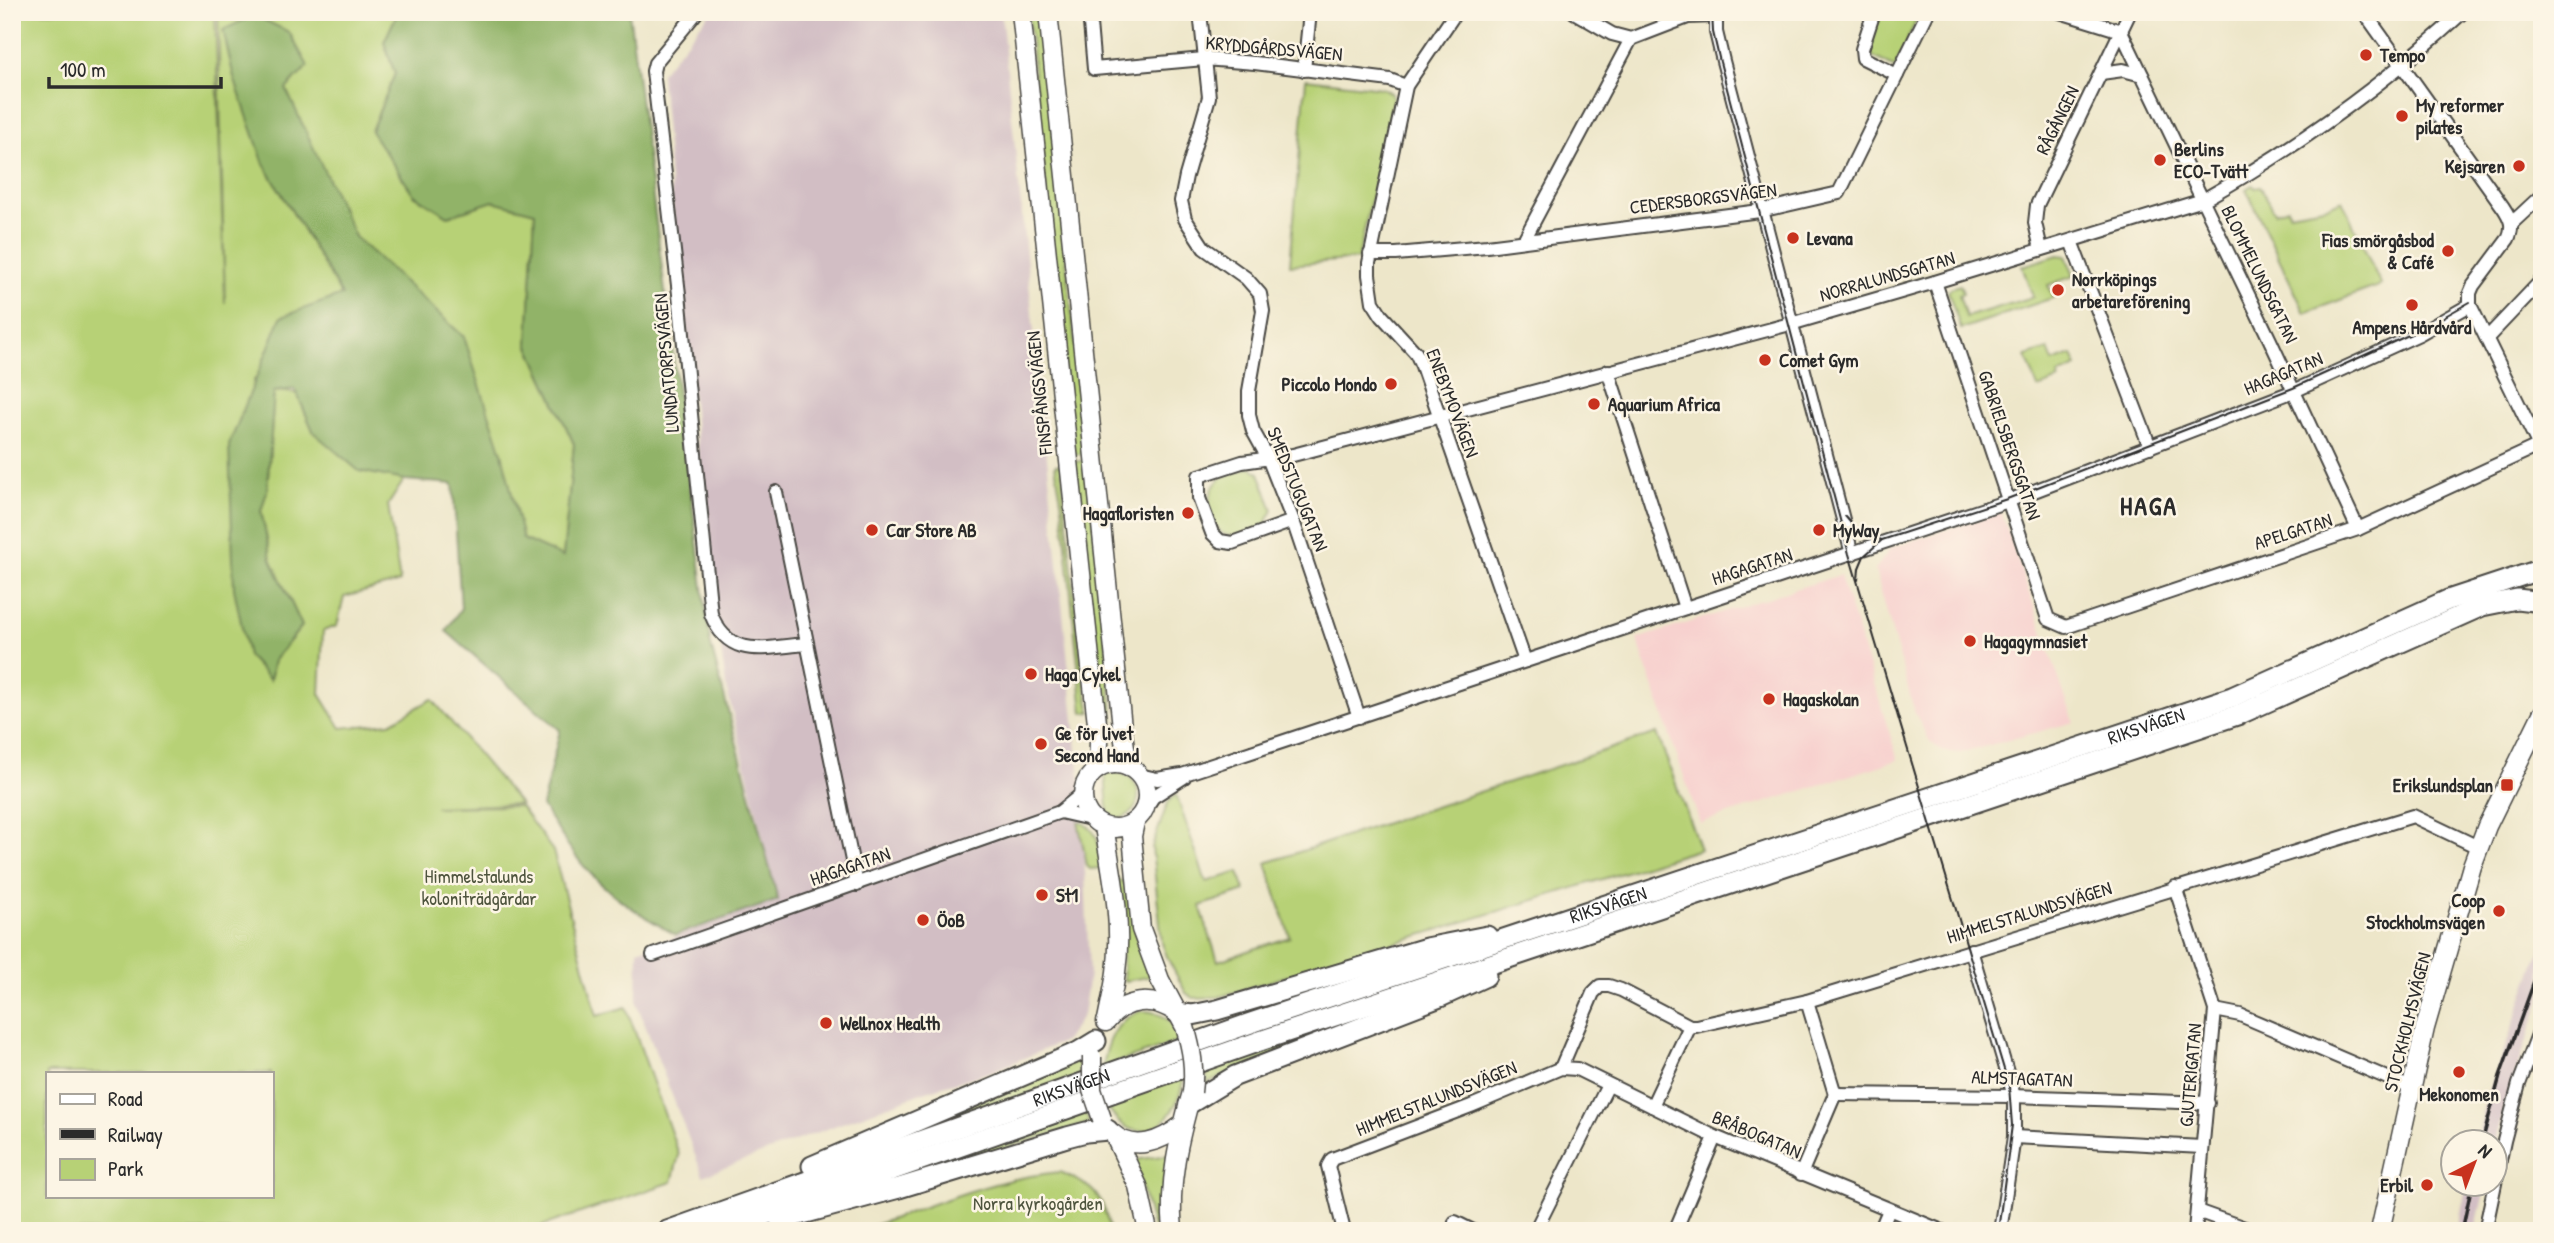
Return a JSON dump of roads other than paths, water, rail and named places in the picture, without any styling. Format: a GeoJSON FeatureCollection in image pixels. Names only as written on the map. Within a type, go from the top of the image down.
{"type":"FeatureCollection","features":[{"type":"Feature","properties":{"kind":"highway","name":"RIKSVÄGEN"},"geometry":{"type":"LineString","coordinates":[[719,1231],[1544,936],[2232,697],[2308,666],[2448,600],[2542,569]]}},
{"type":"Feature","properties":{"kind":"highway","name":"RIKSVÄGEN"},"geometry":{"type":"LineString","coordinates":[[666,1231],[1248,1024],[1544,936],[2240,714],[2482,606],[2517,599],[2542,602]]}},
{"type":"Feature","properties":{"kind":"highway"},"geometry":{"type":"LineString","coordinates":[[1181,1020],[1426,948],[1544,936]]}},
{"type":"Feature","properties":{"kind":"highway"},"geometry":{"type":"LineString","coordinates":[[1191,1098],[1235,1076],[1440,997],[1494,972],[1544,936]]}},
{"type":"Feature","properties":{"kind":"highway"},"geometry":{"type":"LineString","coordinates":[[666,1231],[1077,1052],[1094,1049]]}},
{"type":"Feature","properties":{"kind":"highway"},"geometry":{"type":"LineString","coordinates":[[735,1231],[886,1192],[1066,1137],[1108,1128]]}},
{"type":"Feature","properties":{"kind":"main road","name":"FINSPÅNGSVÄGEN"},"geometry":{"type":"LineString","coordinates":[[1021,12],[1099,742],[1098,769]]}},
{"type":"Feature","properties":{"kind":"main road"},"geometry":{"type":"LineString","coordinates":[[1048,12],[1122,727],[1134,771]]}},
{"type":"Feature","properties":{"kind":"main road","name":"STOCKHOLMSVÄGEN"},"geometry":{"type":"LineString","coordinates":[[2380,1231],[2411,1088],[2449,939],[2478,847],[2542,714]]}},
{"type":"Feature","properties":{"kind":"main road"},"geometry":{"type":"LineString","coordinates":[[1148,1231],[1139,1186],[1108,1128],[1092,1090],[1094,1049],[1107,1020],[1116,972],[1118,938],[1112,872],[1099,823],[1082,804],[1090,776],[1098,769],[1121,764],[1134,771],[1146,784],[1148,796],[1132,836],[1141,929],[1160,980],[1181,1020],[1192,1051],[1195,1074],[1175,1154],[1172,1184],[1173,1231]]}},
{"type":"Feature","properties":{"kind":"main road"},"geometry":{"type":"LineString","coordinates":[[1099,823],[1126,827],[1139,817]]}},
{"type":"Feature","properties":{"kind":"main road"},"geometry":{"type":"LineString","coordinates":[[1107,1020],[1122,1007],[1138,1001],[1153,1001],[1164,1004],[1181,1020]]}},
{"type":"Feature","properties":{"kind":"main road"},"geometry":{"type":"LineString","coordinates":[[1108,1128],[1134,1143],[1151,1144],[1182,1125]]}},
{"type":"Feature","properties":{"kind":"street","name":"LUNDATORPSVÄGEN"},"geometry":{"type":"LineString","coordinates":[[697,12],[655,63],[653,71],[679,294],[711,614],[723,637],[734,645],[745,648],[807,644]]}},
{"type":"Feature","properties":{"kind":"street","name":"KRYDDGÅRDSVÄGEN"},"geometry":{"type":"LineString","coordinates":[[1089,12],[1094,69],[1204,59],[1390,80],[1406,86]]}},
{"type":"Feature","properties":{"kind":"street","name":"SMEDSTUGUGATAN"},"geometry":{"type":"LineString","coordinates":[[1200,12],[1209,97],[1181,201],[1185,219],[1204,248],[1246,278],[1259,294],[1263,311],[1249,391],[1249,415],[1253,431],[1268,458],[1293,521],[1359,717]]}},
{"type":"Feature","properties":{"kind":"street"},"geometry":{"type":"LineString","coordinates":[[1304,70],[1310,12]]}},
{"type":"Feature","properties":{"kind":"street","name":"ENEBYMOVÄGEN"},"geometry":{"type":"LineString","coordinates":[[1456,12],[1406,86],[1370,254],[1368,275],[1373,302],[1382,316],[1416,353],[1525,662]]}},
{"type":"Feature","properties":{"kind":"street"},"geometry":{"type":"LineString","coordinates":[[1574,12],[1612,34],[1631,39],[1688,17],[1715,14],[1718,41],[1852,554]]}},
{"type":"Feature","properties":{"kind":"street"},"geometry":{"type":"LineString","coordinates":[[1874,12],[1862,49],[1863,58],[1896,75]]}},
{"type":"Feature","properties":{"kind":"street","name":"CEDERSBORGSVÄGEN"},"geometry":{"type":"LineString","coordinates":[[1370,254],[1396,254],[1524,240],[1762,211],[1839,193],[1928,12]]}},
{"type":"Feature","properties":{"kind":"street"},"geometry":{"type":"LineString","coordinates":[[2060,12],[2121,31]]}},
{"type":"Feature","properties":{"kind":"street","name":"RÅGÅNGEN"},"geometry":{"type":"LineString","coordinates":[[2041,249],[2035,223],[2037,205],[2130,12]]}},
{"type":"Feature","properties":{"kind":"street"},"geometry":{"type":"LineString","coordinates":[[2364,12],[2504,207],[2512,223],[2508,239],[2470,293],[2470,305],[2541,448]]}},
{"type":"Feature","properties":{"kind":"street","name":"NORRALUNDSGATAN"},"geometry":{"type":"LineString","coordinates":[[1293,521],[1232,543],[1220,541],[1212,533],[1199,498],[1199,476],[1242,462],[1293,455],[1792,324],[2203,200],[2241,178],[2402,66],[2463,12]]}},
{"type":"Feature","properties":{"kind":"street","name":"BLOMMELUNDSGATAN"},"geometry":{"type":"LineString","coordinates":[[2121,31],[2358,529]]}},
{"type":"Feature","properties":{"kind":"street"},"geometry":{"type":"LineString","coordinates":[[1524,240],[1631,39]]}},
{"type":"Feature","properties":{"kind":"street"},"geometry":{"type":"LineString","coordinates":[[2101,73],[2123,70],[2142,75]]}},
{"type":"Feature","properties":{"kind":"street"},"geometry":{"type":"LineString","coordinates":[[2512,223],[2542,195]]}},
{"type":"Feature","properties":{"kind":"street"},"geometry":{"type":"LineString","coordinates":[[2071,241],[2150,447]]}},
{"type":"Feature","properties":{"kind":"street"},"geometry":{"type":"LineString","coordinates":[[2487,338],[2542,280]]}},
{"type":"Feature","properties":{"kind":"street","name":"GABRIELSBERGSGATAN"},"geometry":{"type":"LineString","coordinates":[[1935,282],[2049,620]]}},
{"type":"Feature","properties":{"kind":"street","name":"HAGAGATAN"},"geometry":{"type":"LineString","coordinates":[[1134,771],[1157,779],[1190,772],[2008,501],[2294,391],[2419,334],[2470,305]]}},
{"type":"Feature","properties":{"kind":"street"},"geometry":{"type":"LineString","coordinates":[[1608,371],[1685,608]]}},
{"type":"Feature","properties":{"kind":"street","name":"APELGATAN"},"geometry":{"type":"LineString","coordinates":[[2049,620],[2066,627],[2358,529],[2541,448]]}},
{"type":"Feature","properties":{"kind":"street"},"geometry":{"type":"LineString","coordinates":[[776,492],[856,885]]}},
{"type":"Feature","properties":{"kind":"street","name":"HAGAGATAN"},"geometry":{"type":"LineString","coordinates":[[1139,817],[1153,797],[1190,772]]}},
{"type":"Feature","properties":{"kind":"street","name":"HAGAGATAN"},"geometry":{"type":"LineString","coordinates":[[653,955],[1060,812],[1083,793]]}},
{"type":"Feature","properties":{"kind":"street"},"geometry":{"type":"LineString","coordinates":[[1060,812],[1099,823]]}},
{"type":"Feature","properties":{"kind":"street","name":"HIMMELSTALUNDSVÄGEN"},"geometry":{"type":"LineString","coordinates":[[1690,1026],[1807,1001],[2413,816],[2478,847]]}},
{"type":"Feature","properties":{"kind":"street","name":"GJUTERIGATAN"},"geometry":{"type":"LineString","coordinates":[[2175,887],[2215,1010],[2195,1231]]}},
{"type":"Feature","properties":{"kind":"street"},"geometry":{"type":"LineString","coordinates":[[1971,950],[2014,1096],[2014,1137],[2000,1231]]}},
{"type":"Feature","properties":{"kind":"street"},"geometry":{"type":"LineString","coordinates":[[1561,1068],[1593,993],[1600,986],[1609,986],[1690,1026],[1652,1106]]}},
{"type":"Feature","properties":{"kind":"street"},"geometry":{"type":"LineString","coordinates":[[1801,1174],[1835,1094],[1807,1001]]}},
{"type":"Feature","properties":{"kind":"street"},"geometry":{"type":"LineString","coordinates":[[2215,1010],[2240,1015],[2411,1088]]}},
{"type":"Feature","properties":{"kind":"street"},"geometry":{"type":"LineString","coordinates":[[2485,1231],[2519,1084],[2542,1024]]}},
{"type":"Feature","properties":{"kind":"street","name":"HIMMELSTALUNDSVÄGEN"},"geometry":{"type":"LineString","coordinates":[[1344,1231],[1328,1166],[1332,1159],[1561,1068]]}},
{"type":"Feature","properties":{"kind":"street","name":"BRÅBOGATAN"},"geometry":{"type":"LineString","coordinates":[[1561,1068],[1577,1069],[1715,1137],[1941,1231]]}},
{"type":"Feature","properties":{"kind":"street"},"geometry":{"type":"LineString","coordinates":[[1535,1231],[1608,1085]]}},
{"type":"Feature","properties":{"kind":"street","name":"ALMSTAGATAN"},"geometry":{"type":"LineString","coordinates":[[1835,1094],[2014,1096],[2208,1103]]}},
{"type":"Feature","properties":{"kind":"street"},"geometry":{"type":"LineString","coordinates":[[1675,1231],[1715,1137]]}},
{"type":"Feature","properties":{"kind":"street"},"geometry":{"type":"LineString","coordinates":[[2014,1137],[2202,1147]]}},
{"type":"Feature","properties":{"kind":"street"},"geometry":{"type":"LineString","coordinates":[[1880,1231],[1889,1210]]}},
{"type":"Feature","properties":{"kind":"street"},"geometry":{"type":"LineString","coordinates":[[2197,1211],[2253,1231]]}},
{"type":"Feature","properties":{"kind":"street"},"geometry":{"type":"LineString","coordinates":[[1455,1222],[1473,1231]]}},
{"type":"Feature","properties":{"kind":"tram line"},"geometry":{"type":"LineString","coordinates":[[1712,12],[1713,32],[1720,62],[1849,554],[2009,1086],[2012,1125],[1998,1231]]}},
{"type":"Feature","properties":{"kind":"tram line"},"geometry":{"type":"LineString","coordinates":[[1858,580],[1864,556],[1882,540],[2007,499],[2293,388],[2424,328],[2470,302]]}},
{"type":"Feature","properties":{"kind":"tram line"},"geometry":{"type":"LineString","coordinates":[[1845,516],[1860,534],[1882,540]]}},
{"type":"Feature","properties":{"kind":"railway"},"geometry":{"type":"LineString","coordinates":[[2486,1128],[2500,1076],[2542,960]]}},
{"type":"Feature","properties":{"kind":"railway"},"geometry":{"type":"LineString","coordinates":[[2462,1231],[2469,1198]]}},
{"type":"Feature","properties":{"kind":"place","name":"Tempo"},"geometry":{"type":"Point","coordinates":[2366,55]}},
{"type":"Feature","properties":{"kind":"place","name":"My reformer pilates"},"geometry":{"type":"Point","coordinates":[2402,116]}},
{"type":"Feature","properties":{"kind":"place","name":"Berlins ECO-Tvätt"},"geometry":{"type":"Point","coordinates":[2160,160]}},
{"type":"Feature","properties":{"kind":"place","name":"Kejsaren"},"geometry":{"type":"Point","coordinates":[2519,166]}},
{"type":"Feature","properties":{"kind":"place","name":"Levana"},"geometry":{"type":"Point","coordinates":[1793,238]}},
{"type":"Feature","properties":{"kind":"place","name":"Fias smörgåsbod & Café"},"geometry":{"type":"Point","coordinates":[2448,251]}},
{"type":"Feature","properties":{"kind":"place","name":"Norrköpings arbetareförening"},"geometry":{"type":"Point","coordinates":[2058,290]}},
{"type":"Feature","properties":{"kind":"place","name":"Ampens Hårdvård"},"geometry":{"type":"Point","coordinates":[2412,305]}},
{"type":"Feature","properties":{"kind":"place","name":"Comet Gym"},"geometry":{"type":"Point","coordinates":[1765,360]}},
{"type":"Feature","properties":{"kind":"place","name":"Piccolo Mondo"},"geometry":{"type":"Point","coordinates":[1391,384]}},
{"type":"Feature","properties":{"kind":"place","name":"Aquarium Africa"},"geometry":{"type":"Point","coordinates":[1594,404]}},
{"type":"Feature","properties":{"kind":"place","name":"Hagafloristen"},"geometry":{"type":"Point","coordinates":[1188,513]}},
{"type":"Feature","properties":{"kind":"place","name":"Car Store AB"},"geometry":{"type":"Point","coordinates":[872,530]}},
{"type":"Feature","properties":{"kind":"place","name":"MyWay"},"geometry":{"type":"Point","coordinates":[1819,530]}},
{"type":"Feature","properties":{"kind":"place","name":"Hagagymnasiet"},"geometry":{"type":"Point","coordinates":[1970,641]}},
{"type":"Feature","properties":{"kind":"place","name":"Haga Cykel"},"geometry":{"type":"Point","coordinates":[1031,674]}},
{"type":"Feature","properties":{"kind":"place","name":"Hagaskolan"},"geometry":{"type":"Point","coordinates":[1769,699]}},
{"type":"Feature","properties":{"kind":"place","name":"Ge för livet Second Hand"},"geometry":{"type":"Point","coordinates":[1041,744]}},
{"type":"Feature","properties":{"kind":"place","name":"Erikslundsplan"},"geometry":{"type":"Point","coordinates":[2507,785]}},
{"type":"Feature","properties":{"kind":"place","name":"St1"},"geometry":{"type":"Point","coordinates":[1042,895]}},
{"type":"Feature","properties":{"kind":"place","name":"Coop Stockholmsvägen"},"geometry":{"type":"Point","coordinates":[2499,911]}},
{"type":"Feature","properties":{"kind":"place","name":"ÖoB"},"geometry":{"type":"Point","coordinates":[923,920]}},
{"type":"Feature","properties":{"kind":"place","name":"Wellnox Health"},"geometry":{"type":"Point","coordinates":[826,1023]}},
{"type":"Feature","properties":{"kind":"place","name":"Mekonomen"},"geometry":{"type":"Point","coordinates":[2459,1072]}},
{"type":"Feature","properties":{"kind":"place","name":"Erbil"},"geometry":{"type":"Point","coordinates":[2427,1185]}},
{"type":"Feature","properties":{"kind":"district","name":"HAGA"},"geometry":{"type":"Point","coordinates":[2149,505]}},
{"type":"Feature","properties":{"kind":"park label","name":"Himmelstalunds koloniträdgårdar"},"geometry":{"type":"Point","coordinates":[479,887]}},
{"type":"Feature","properties":{"kind":"park label","name":"Norra kyrkogården"},"geometry":{"type":"Point","coordinates":[1038,1203]}}]}
